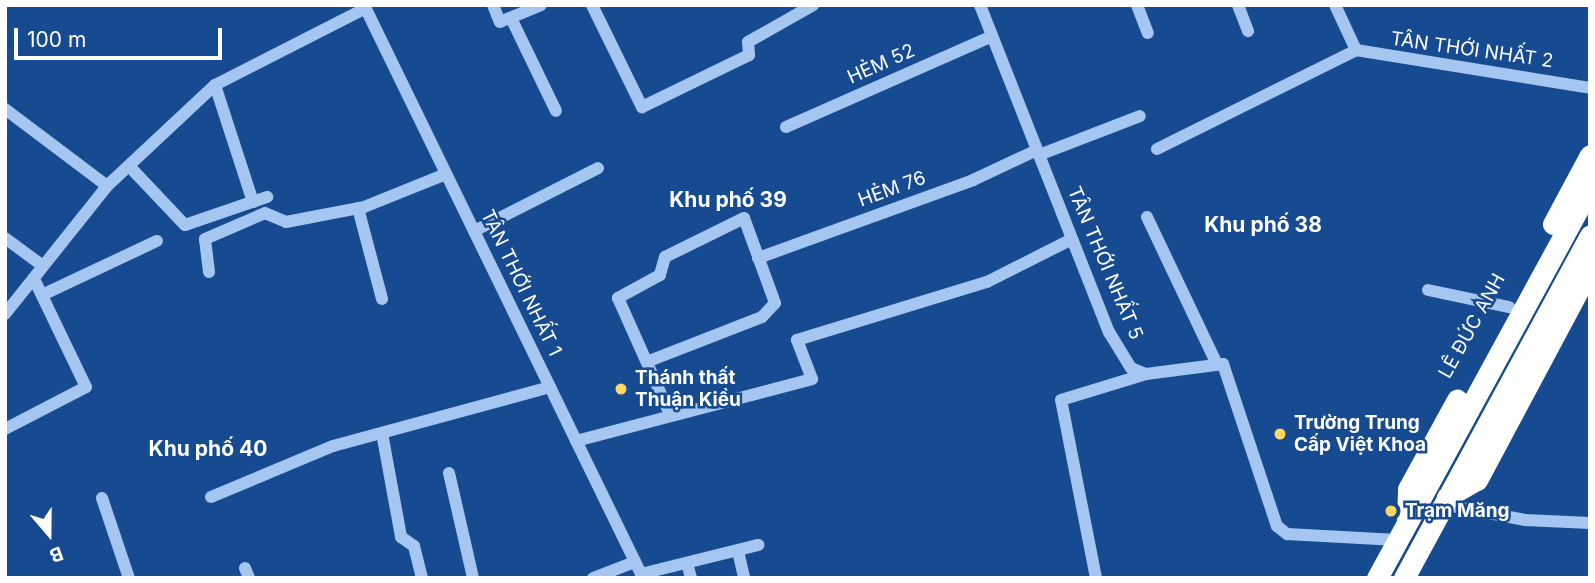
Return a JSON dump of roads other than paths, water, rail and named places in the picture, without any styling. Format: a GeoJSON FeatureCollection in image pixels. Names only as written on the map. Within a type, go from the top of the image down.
{"type":"FeatureCollection","features":[{"type":"Feature","properties":{"kind":"highway","name":"LÊ ĐỨC ANH"},"geometry":{"type":"LineString","coordinates":[[1402,531],[1408,489],[1590,155]]}},
{"type":"Feature","properties":{"kind":"highway","name":"LÊ ĐỨC ANH"},"geometry":{"type":"LineString","coordinates":[[1377,578],[1590,187]]}},
{"type":"Feature","properties":{"kind":"highway"},"geometry":{"type":"LineString","coordinates":[[1404,578],[1443,501],[1590,235]]}},
{"type":"Feature","properties":{"kind":"highway"},"geometry":{"type":"LineString","coordinates":[[1443,501],[1477,480],[1590,268]]}},
{"type":"Feature","properties":{"kind":"street"},"geometry":{"type":"LineString","coordinates":[[493,5],[500,22],[541,5]]}},
{"type":"Feature","properties":{"kind":"street"},"geometry":{"type":"LineString","coordinates":[[592,5],[642,107],[749,55],[748,42],[813,5]]}},
{"type":"Feature","properties":{"kind":"street","name":"TÂN THỚI NHẤT 5"},"geometry":{"type":"LineString","coordinates":[[980,5],[1110,332],[1131,368],[1146,374]]}},
{"type":"Feature","properties":{"kind":"street"},"geometry":{"type":"LineString","coordinates":[[1137,5],[1147,33]]}},
{"type":"Feature","properties":{"kind":"street"},"geometry":{"type":"LineString","coordinates":[[1238,5],[1248,31]]}},
{"type":"Feature","properties":{"kind":"street"},"geometry":{"type":"LineString","coordinates":[[1157,149],[1356,50],[1335,5]]}},
{"type":"Feature","properties":{"kind":"street"},"geometry":{"type":"LineString","coordinates":[[5,314],[107,186],[215,85],[365,6]]}},
{"type":"Feature","properties":{"kind":"street","name":"TÂN THỚI NHẤT 1"},"geometry":{"type":"LineString","coordinates":[[365,6],[642,576]]}},
{"type":"Feature","properties":{"kind":"street"},"geometry":{"type":"LineString","coordinates":[[511,18],[556,111]]}},
{"type":"Feature","properties":{"kind":"street","name":"HẺM 52"},"geometry":{"type":"LineString","coordinates":[[786,127],[992,36]]}},
{"type":"Feature","properties":{"kind":"street","name":"TÂN THỚI NHẤT 2"},"geometry":{"type":"LineString","coordinates":[[1356,50],[1590,88]]}},
{"type":"Feature","properties":{"kind":"street"},"geometry":{"type":"LineString","coordinates":[[215,85],[253,202]]}},
{"type":"Feature","properties":{"kind":"street"},"geometry":{"type":"LineString","coordinates":[[5,109],[107,186]]}},
{"type":"Feature","properties":{"kind":"street","name":"HẺM 76"},"geometry":{"type":"LineString","coordinates":[[758,258],[1140,116]]}},
{"type":"Feature","properties":{"kind":"street"},"geometry":{"type":"LineString","coordinates":[[129,166],[185,225],[267,197]]}},
{"type":"Feature","properties":{"kind":"street"},"geometry":{"type":"LineString","coordinates":[[474,231],[598,168]]}},
{"type":"Feature","properties":{"kind":"street"},"geometry":{"type":"LineString","coordinates":[[209,272],[205,239],[265,213],[286,222],[358,208],[446,174]]}},
{"type":"Feature","properties":{"kind":"street"},"geometry":{"type":"LineString","coordinates":[[358,208],[382,299]]}},
{"type":"Feature","properties":{"kind":"street"},"geometry":{"type":"LineString","coordinates":[[1147,217],[1216,362]]}},
{"type":"Feature","properties":{"kind":"street"},"geometry":{"type":"LineString","coordinates":[[649,361],[762,317],[775,303],[744,218],[664,257],[660,275],[621,294],[620,304],[649,361],[670,414]]}},
{"type":"Feature","properties":{"kind":"street"},"geometry":{"type":"LineString","coordinates":[[5,238],[43,266]]}},
{"type":"Feature","properties":{"kind":"street"},"geometry":{"type":"LineString","coordinates":[[576,441],[670,414],[812,379],[797,340],[987,282],[1072,239]]}},
{"type":"Feature","properties":{"kind":"street"},"geometry":{"type":"LineString","coordinates":[[42,295],[157,241]]}},
{"type":"Feature","properties":{"kind":"street"},"geometry":{"type":"LineString","coordinates":[[5,429],[86,387],[34,279]]}},
{"type":"Feature","properties":{"kind":"street"},"geometry":{"type":"LineString","coordinates":[[1428,290],[1509,307]]}},
{"type":"Feature","properties":{"kind":"street"},"geometry":{"type":"LineString","coordinates":[[1096,578],[1061,400],[1146,374],[1216,362],[1223,364],[1277,526],[1305,537],[1402,531]]}},
{"type":"Feature","properties":{"kind":"street"},"geometry":{"type":"LineString","coordinates":[[211,497],[382,433],[550,387]]}},
{"type":"Feature","properties":{"kind":"street"},"geometry":{"type":"LineString","coordinates":[[382,433],[401,537],[414,546],[422,578]]}},
{"type":"Feature","properties":{"kind":"street"},"geometry":{"type":"LineString","coordinates":[[449,473],[473,578]]}},
{"type":"Feature","properties":{"kind":"street"},"geometry":{"type":"LineString","coordinates":[[102,498],[130,578]]}},
{"type":"Feature","properties":{"kind":"street"},"geometry":{"type":"LineString","coordinates":[[1443,501],[1525,520],[1590,523]]}},
{"type":"Feature","properties":{"kind":"street"},"geometry":{"type":"LineString","coordinates":[[642,576],[758,545]]}},
{"type":"Feature","properties":{"kind":"street"},"geometry":{"type":"LineString","coordinates":[[738,551],[744,578]]}},
{"type":"Feature","properties":{"kind":"street"},"geometry":{"type":"LineString","coordinates":[[593,578],[635,562]]}},
{"type":"Feature","properties":{"kind":"street"},"geometry":{"type":"LineString","coordinates":[[687,563],[691,578]]}},
{"type":"Feature","properties":{"kind":"place","name":"Thánh thất Thuận Kiều"},"geometry":{"type":"Point","coordinates":[621,389]}},
{"type":"Feature","properties":{"kind":"place","name":"Trường Trung Cấp Việt Khoa"},"geometry":{"type":"Point","coordinates":[1280,434]}},
{"type":"Feature","properties":{"kind":"place","name":"Trạm Măng"},"geometry":{"type":"Point","coordinates":[1391,511]}},
{"type":"Feature","properties":{"kind":"district","name":"Khu phố 39"},"geometry":{"type":"Point","coordinates":[728,200]}},
{"type":"Feature","properties":{"kind":"district","name":"Khu phố 38"},"geometry":{"type":"Point","coordinates":[1263,225]}},
{"type":"Feature","properties":{"kind":"district","name":"Khu phố 40"},"geometry":{"type":"Point","coordinates":[208,449]}}]}
